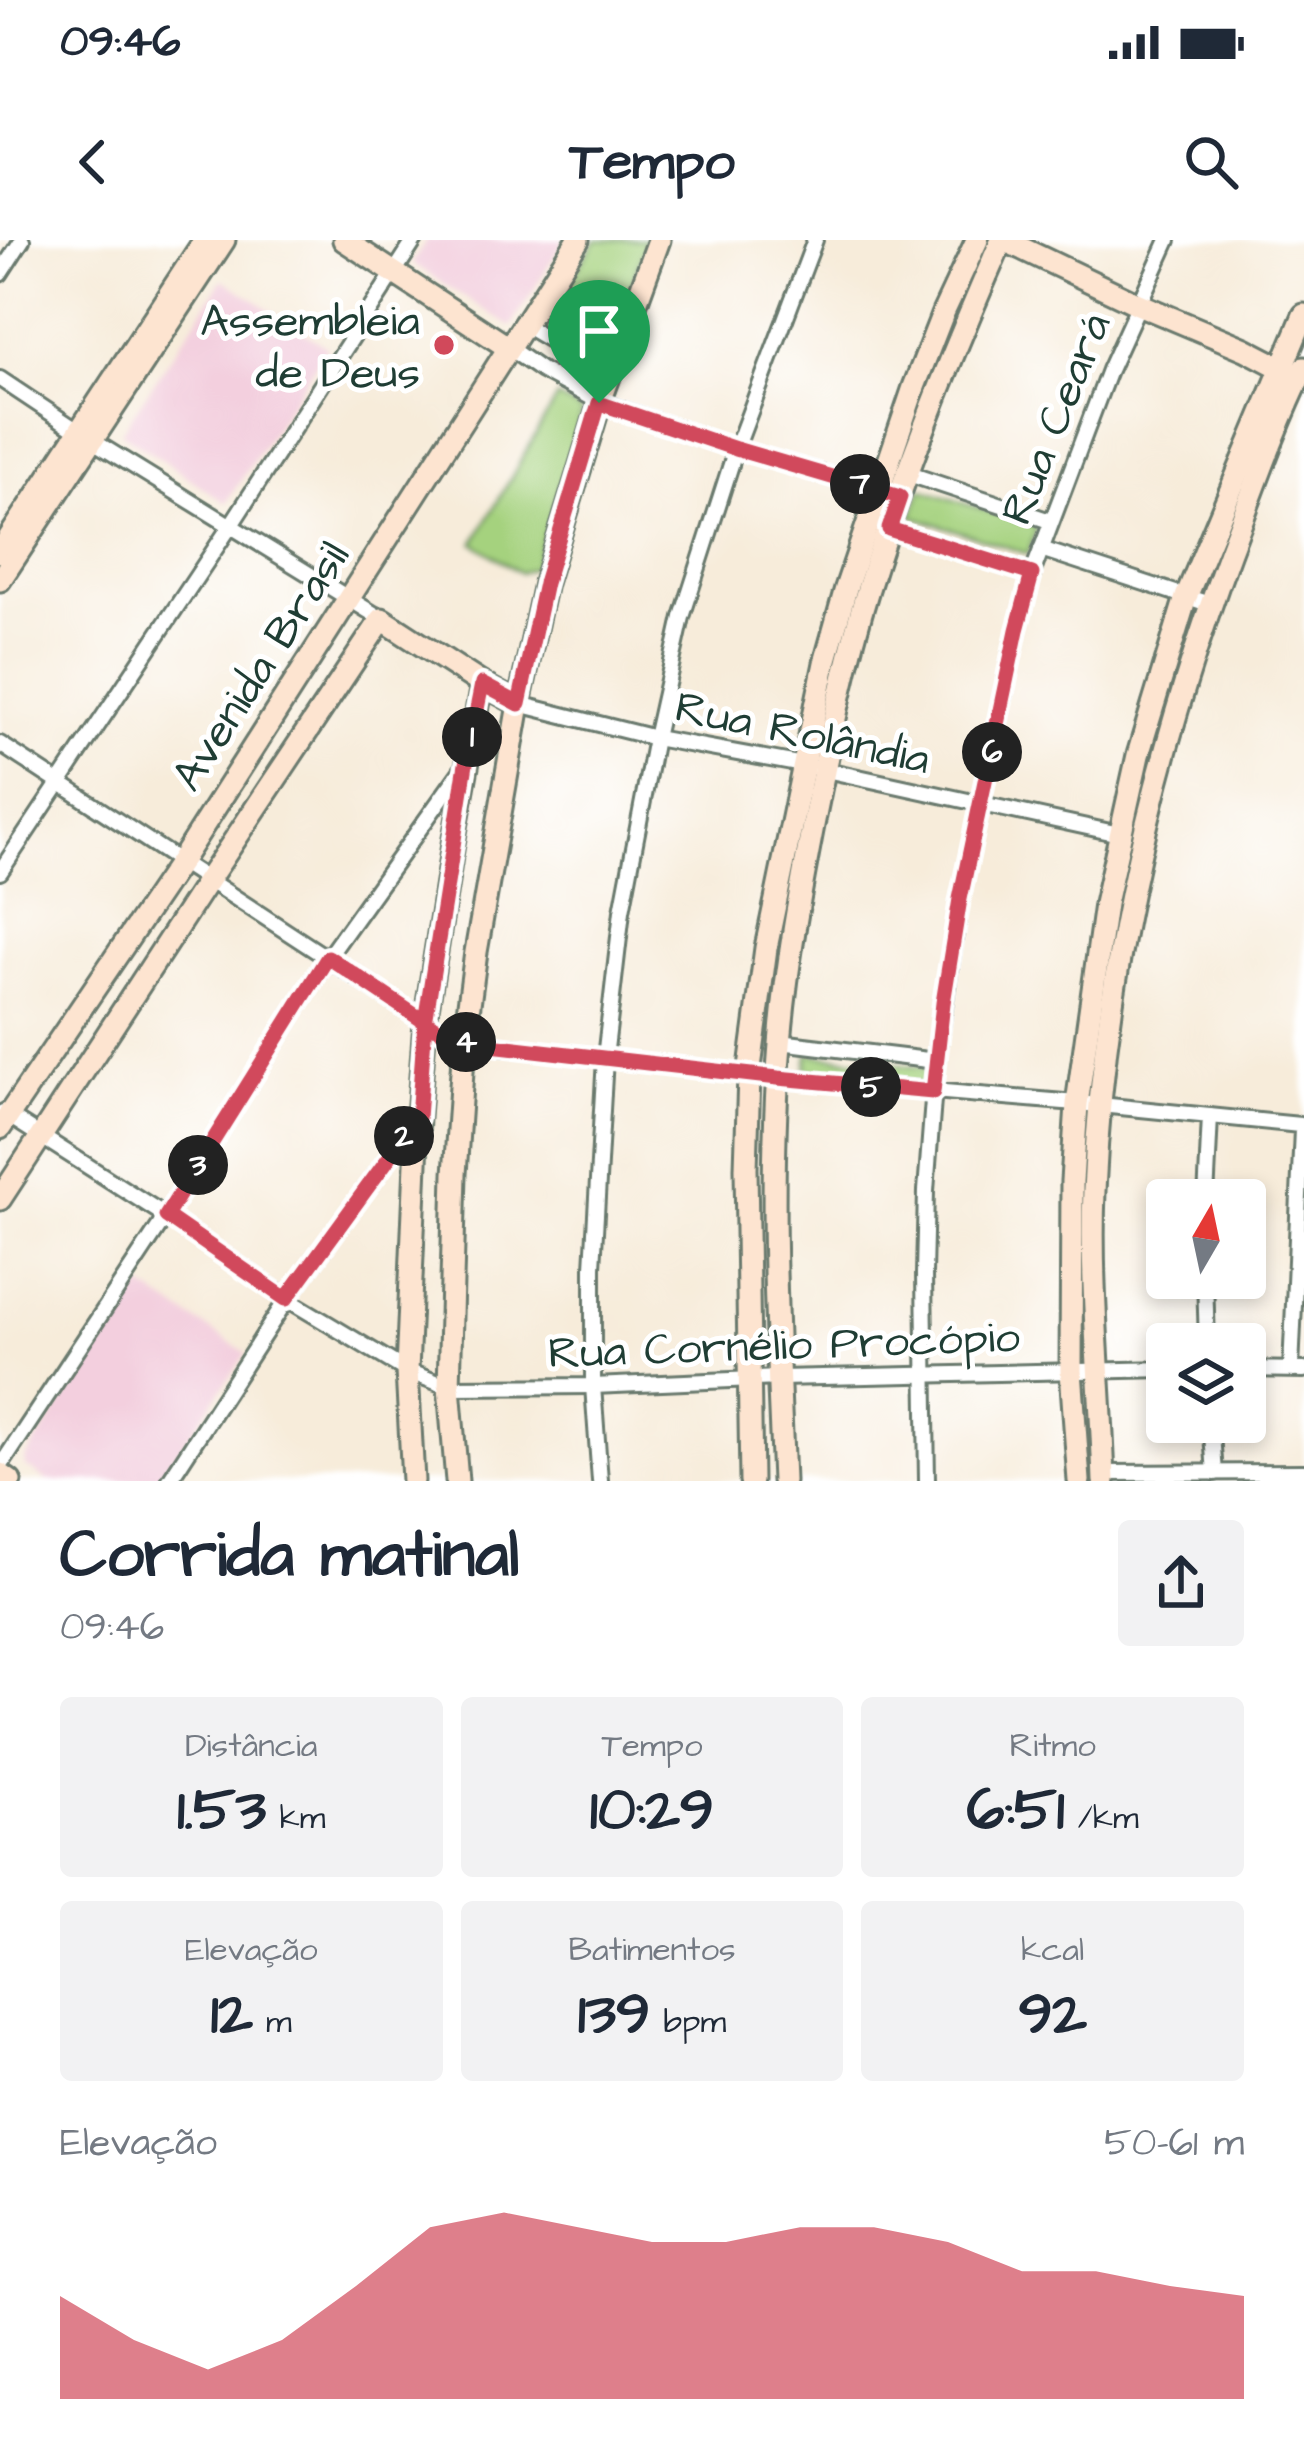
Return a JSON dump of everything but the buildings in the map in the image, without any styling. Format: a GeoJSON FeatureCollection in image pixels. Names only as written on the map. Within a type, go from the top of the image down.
{"type":"FeatureCollection","features":[{"type":"Feature","properties":{"kind":"street"},"geometry":{"type":"LineString","coordinates":[[0,274],[22,240]]}},
{"type":"Feature","properties":{"kind":"street"},"geometry":{"type":"LineString","coordinates":[[0,580],[205,240]]}},
{"type":"Feature","properties":{"kind":"street"},"geometry":{"type":"LineString","coordinates":[[0,552],[87,437],[224,240]]}},
{"type":"Feature","properties":{"kind":"street"},"geometry":{"type":"LineString","coordinates":[[344,240],[542,371],[599,403],[890,494]]}},
{"type":"Feature","properties":{"kind":"street"},"geometry":{"type":"LineString","coordinates":[[0,872],[415,240]]}},
{"type":"Feature","properties":{"kind":"street","name":"Avenida Brasil"},"geometry":{"type":"LineString","coordinates":[[3,1118],[180,862],[578,240]]}},
{"type":"Feature","properties":{"kind":"street"},"geometry":{"type":"LineString","coordinates":[[457,1481],[449,1387],[455,1174],[464,1042],[480,930],[545,583],[599,403],[659,240]]}},
{"type":"Feature","properties":{"kind":"street"},"geometry":{"type":"LineString","coordinates":[[600,1481],[593,1386],[593,1268],[605,1058],[622,911],[682,617],[736,449],[815,240]]}},
{"type":"Feature","properties":{"kind":"street"},"geometry":{"type":"LineString","coordinates":[[783,1481],[775,1280],[780,1042],[830,644],[890,494],[936,332],[977,240]]}},
{"type":"Feature","properties":{"kind":"street"},"geometry":{"type":"LineString","coordinates":[[751,1481],[746,1168],[749,1075],[766,947],[814,768],[889,529],[890,494],[909,474],[1003,240],[1297,373]]}},
{"type":"Feature","properties":{"kind":"street","name":"Rua Ceará"},"geometry":{"type":"LineString","coordinates":[[927,1481],[926,1191],[936,1061],[960,899],[1032,574],[1138,304],[1168,240]]}},
{"type":"Feature","properties":{"kind":"street"},"geometry":{"type":"LineString","coordinates":[[1079,1481],[1071,1371],[1072,1180],[1183,685],[1297,373],[1304,314]]}},
{"type":"Feature","properties":{"kind":"street"},"geometry":{"type":"LineString","coordinates":[[524,325],[609,375]]}},
{"type":"Feature","properties":{"kind":"street"},"geometry":{"type":"LineString","coordinates":[[1297,373],[1186,597],[1164,661],[1119,834],[1098,949],[1089,1104],[1096,1370],[1104,1477],[1304,1472]]}},
{"type":"Feature","properties":{"kind":"street"},"geometry":{"type":"LineString","coordinates":[[0,379],[519,704]]}},
{"type":"Feature","properties":{"kind":"street"},"geometry":{"type":"LineString","coordinates":[[909,474],[1050,521]]}},
{"type":"Feature","properties":{"kind":"street"},"geometry":{"type":"LineString","coordinates":[[889,529],[1032,574]]}},
{"type":"Feature","properties":{"kind":"street"},"geometry":{"type":"LineString","coordinates":[[1041,549],[1209,604]]}},
{"type":"Feature","properties":{"kind":"street","name":"Avenida Brasil"},"geometry":{"type":"LineString","coordinates":[[0,1199],[382,620]]}},
{"type":"Feature","properties":{"kind":"street"},"geometry":{"type":"LineString","coordinates":[[413,1481],[406,1371],[425,1022],[482,684]]}},
{"type":"Feature","properties":{"kind":"street","name":"Rua Rolândia"},"geometry":{"type":"LineString","coordinates":[[519,704],[655,738],[1145,839]]}},
{"type":"Feature","properties":{"kind":"street"},"geometry":{"type":"LineString","coordinates":[[0,744],[425,1022],[464,1042],[778,1078],[1295,1123],[1303,1130],[1298,1370],[1266,1369]]}},
{"type":"Feature","properties":{"kind":"street"},"geometry":{"type":"LineString","coordinates":[[10,1481],[0,1471],[328,957],[466,764]]}},
{"type":"Feature","properties":{"kind":"street"},"geometry":{"type":"LineString","coordinates":[[780,1042],[936,1061]]}},
{"type":"Feature","properties":{"kind":"street"},"geometry":{"type":"LineString","coordinates":[[1207,1179],[1210,1116]]}},
{"type":"Feature","properties":{"kind":"street","name":"Rua Cornélio Procópio"},"geometry":{"type":"LineString","coordinates":[[3,1118],[166,1216],[286,1299],[406,1371],[449,1387],[1146,1369]]}},
{"type":"Feature","properties":{"kind":"street"},"geometry":{"type":"LineString","coordinates":[[169,1481],[286,1299],[418,1118]]}},
{"type":"Feature","properties":{"kind":"street"},"geometry":{"type":"LineString","coordinates":[[1213,1443],[1215,1473]]}},
{"type":"Feature","properties":{"kind":"shaded area"},"geometry":{"type":"Polygon","coordinates":[[[427,240],[564,240],[511,327],[412,263],[427,240]]]}},
{"type":"Feature","properties":{"kind":"shaded area"},"geometry":{"type":"Polygon","coordinates":[[[223,279],[327,347],[226,503],[121,432],[223,279]]]}},
{"type":"Feature","properties":{"kind":"shaded area"},"geometry":{"type":"Polygon","coordinates":[[[141,1286],[247,1353],[157,1481],[48,1481],[25,1466],[25,1459],[141,1286]]]}},
{"type":"Feature","properties":{"kind":"green space"},"geometry":{"type":"Polygon","coordinates":[[[596,240],[647,240],[603,363],[541,326],[596,240]]]}},
{"type":"Feature","properties":{"kind":"green space"},"geometry":{"type":"Polygon","coordinates":[[[557,397],[582,411],[534,567],[520,573],[474,543],[557,397]]]}},
{"type":"Feature","properties":{"kind":"green space"},"geometry":{"type":"Polygon","coordinates":[[[921,489],[1037,527],[1028,554],[912,516],[921,489]]]}},
{"type":"Feature","properties":{"kind":"green space"},"geometry":{"type":"Polygon","coordinates":[[[808,1054],[926,1068],[924,1085],[806,1071],[808,1054]]]}},
{"type":"Feature","properties":{"kind":"place","name":"Assembleia de Deus"},"geometry":{"type":"Point","coordinates":[444,345]}},
{"type":"Feature","properties":{"kind":"route"},"geometry":{"type":"LineString","coordinates":[[599,403],[545,583],[519,704],[482,684],[425,1022],[418,1118],[286,1299],[166,1216],[328,957],[425,1022],[464,1042],[933,1092],[960,899],[1032,574],[889,529],[900,497],[599,403]]}}]}
